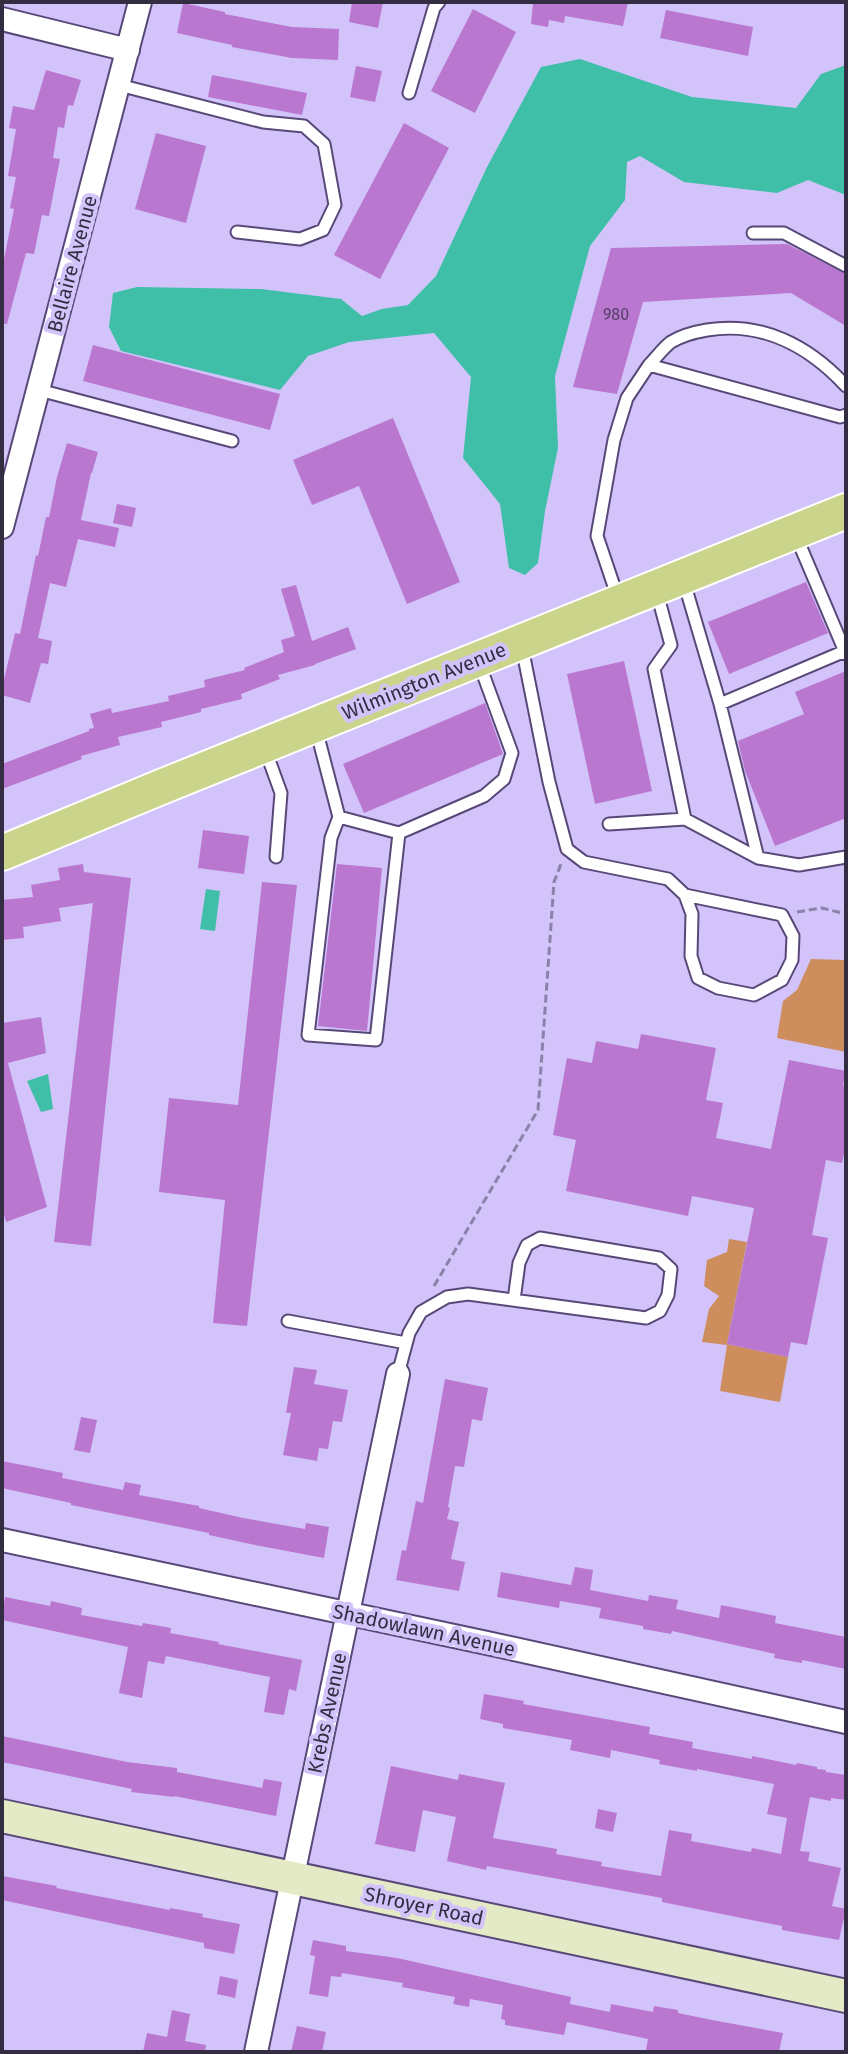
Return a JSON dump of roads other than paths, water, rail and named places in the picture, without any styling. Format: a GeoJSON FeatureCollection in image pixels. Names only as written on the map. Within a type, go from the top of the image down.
{"type":"FeatureCollection","features":[{"type":"Feature","properties":{"kind":"main road","name":"Wilmington Avenue"},"geometry":{"type":"LineString","coordinates":[[2,853],[846,511]]}},
{"type":"Feature","properties":{"kind":"main road","name":"Shroyer Road"},"geometry":{"type":"LineString","coordinates":[[2,1816],[846,1996]]}},
{"type":"Feature","properties":{"kind":"street","name":"Bellaire Avenue"},"geometry":{"type":"LineString","coordinates":[[2,527],[140,2]]}},
{"type":"Feature","properties":{"kind":"street"},"geometry":{"type":"LineString","coordinates":[[2,19],[128,50]]}},
{"type":"Feature","properties":{"kind":"street","name":"Krebs Avenue"},"geometry":{"type":"LineString","coordinates":[[256,2052],[398,1374]]}},
{"type":"Feature","properties":{"kind":"street","name":"Shadowlawn Avenue"},"geometry":{"type":"LineString","coordinates":[[2,1540],[846,1722]]}},
{"type":"Feature","properties":{"kind":"lane"},"geometry":{"type":"LineString","coordinates":[[409,93],[434,8],[439,2]]}},
{"type":"Feature","properties":{"kind":"lane"},"geometry":{"type":"LineString","coordinates":[[119,85],[263,122],[304,126],[324,144],[335,205],[323,230],[300,239],[237,232]]}},
{"type":"Feature","properties":{"kind":"lane"},"geometry":{"type":"LineString","coordinates":[[753,233],[784,233],[846,266]]}},
{"type":"Feature","properties":{"kind":"lane"},"geometry":{"type":"LineString","coordinates":[[620,603],[597,536],[614,440],[627,398],[649,365],[671,343],[696,332],[726,327],[753,329],[786,340],[818,359],[846,386]]}},
{"type":"Feature","properties":{"kind":"lane"},"geometry":{"type":"LineString","coordinates":[[649,365],[840,417],[846,415]]}},
{"type":"Feature","properties":{"kind":"lane"},"geometry":{"type":"LineString","coordinates":[[39,390],[232,441]]}},
{"type":"Feature","properties":{"kind":"lane"},"geometry":{"type":"LineString","coordinates":[[720,704],[846,652],[794,532]]}},
{"type":"Feature","properties":{"kind":"lane"},"geometry":{"type":"LineString","coordinates":[[669,583],[720,704],[758,858]]}},
{"type":"Feature","properties":{"kind":"lane"},"geometry":{"type":"LineString","coordinates":[[669,583],[671,645],[654,669],[685,819]]}},
{"type":"Feature","properties":{"kind":"lane"},"geometry":{"type":"LineString","coordinates":[[521,642],[549,782],[567,849],[584,862],[668,879],[685,895],[692,914],[691,956],[698,978],[718,988],[754,995],[782,980],[792,960],[793,936],[782,915],[685,895]]}},
{"type":"Feature","properties":{"kind":"lane"},"geometry":{"type":"LineString","coordinates":[[339,817],[399,833],[484,796],[504,779],[512,753],[478,660]]}},
{"type":"Feature","properties":{"kind":"lane"},"geometry":{"type":"LineString","coordinates":[[315,725],[339,817],[331,838],[308,1035],[376,1040],[399,833]]}},
{"type":"Feature","properties":{"kind":"lane"},"geometry":{"type":"LineString","coordinates":[[263,745],[281,793],[276,857]]}},
{"type":"Feature","properties":{"kind":"lane"},"geometry":{"type":"LineString","coordinates":[[609,824],[685,819],[758,858],[799,865],[846,857]]}},
{"type":"Feature","properties":{"kind":"lane"},"geometry":{"type":"LineString","coordinates":[[398,1374],[409,1333],[421,1312],[447,1297],[468,1294],[646,1318],[660,1311],[668,1295],[671,1269],[659,1258],[540,1238],[527,1245],[519,1263],[514,1300]]}},
{"type":"Feature","properties":{"kind":"lane"},"geometry":{"type":"LineString","coordinates":[[288,1321],[406,1343]]}}]}
